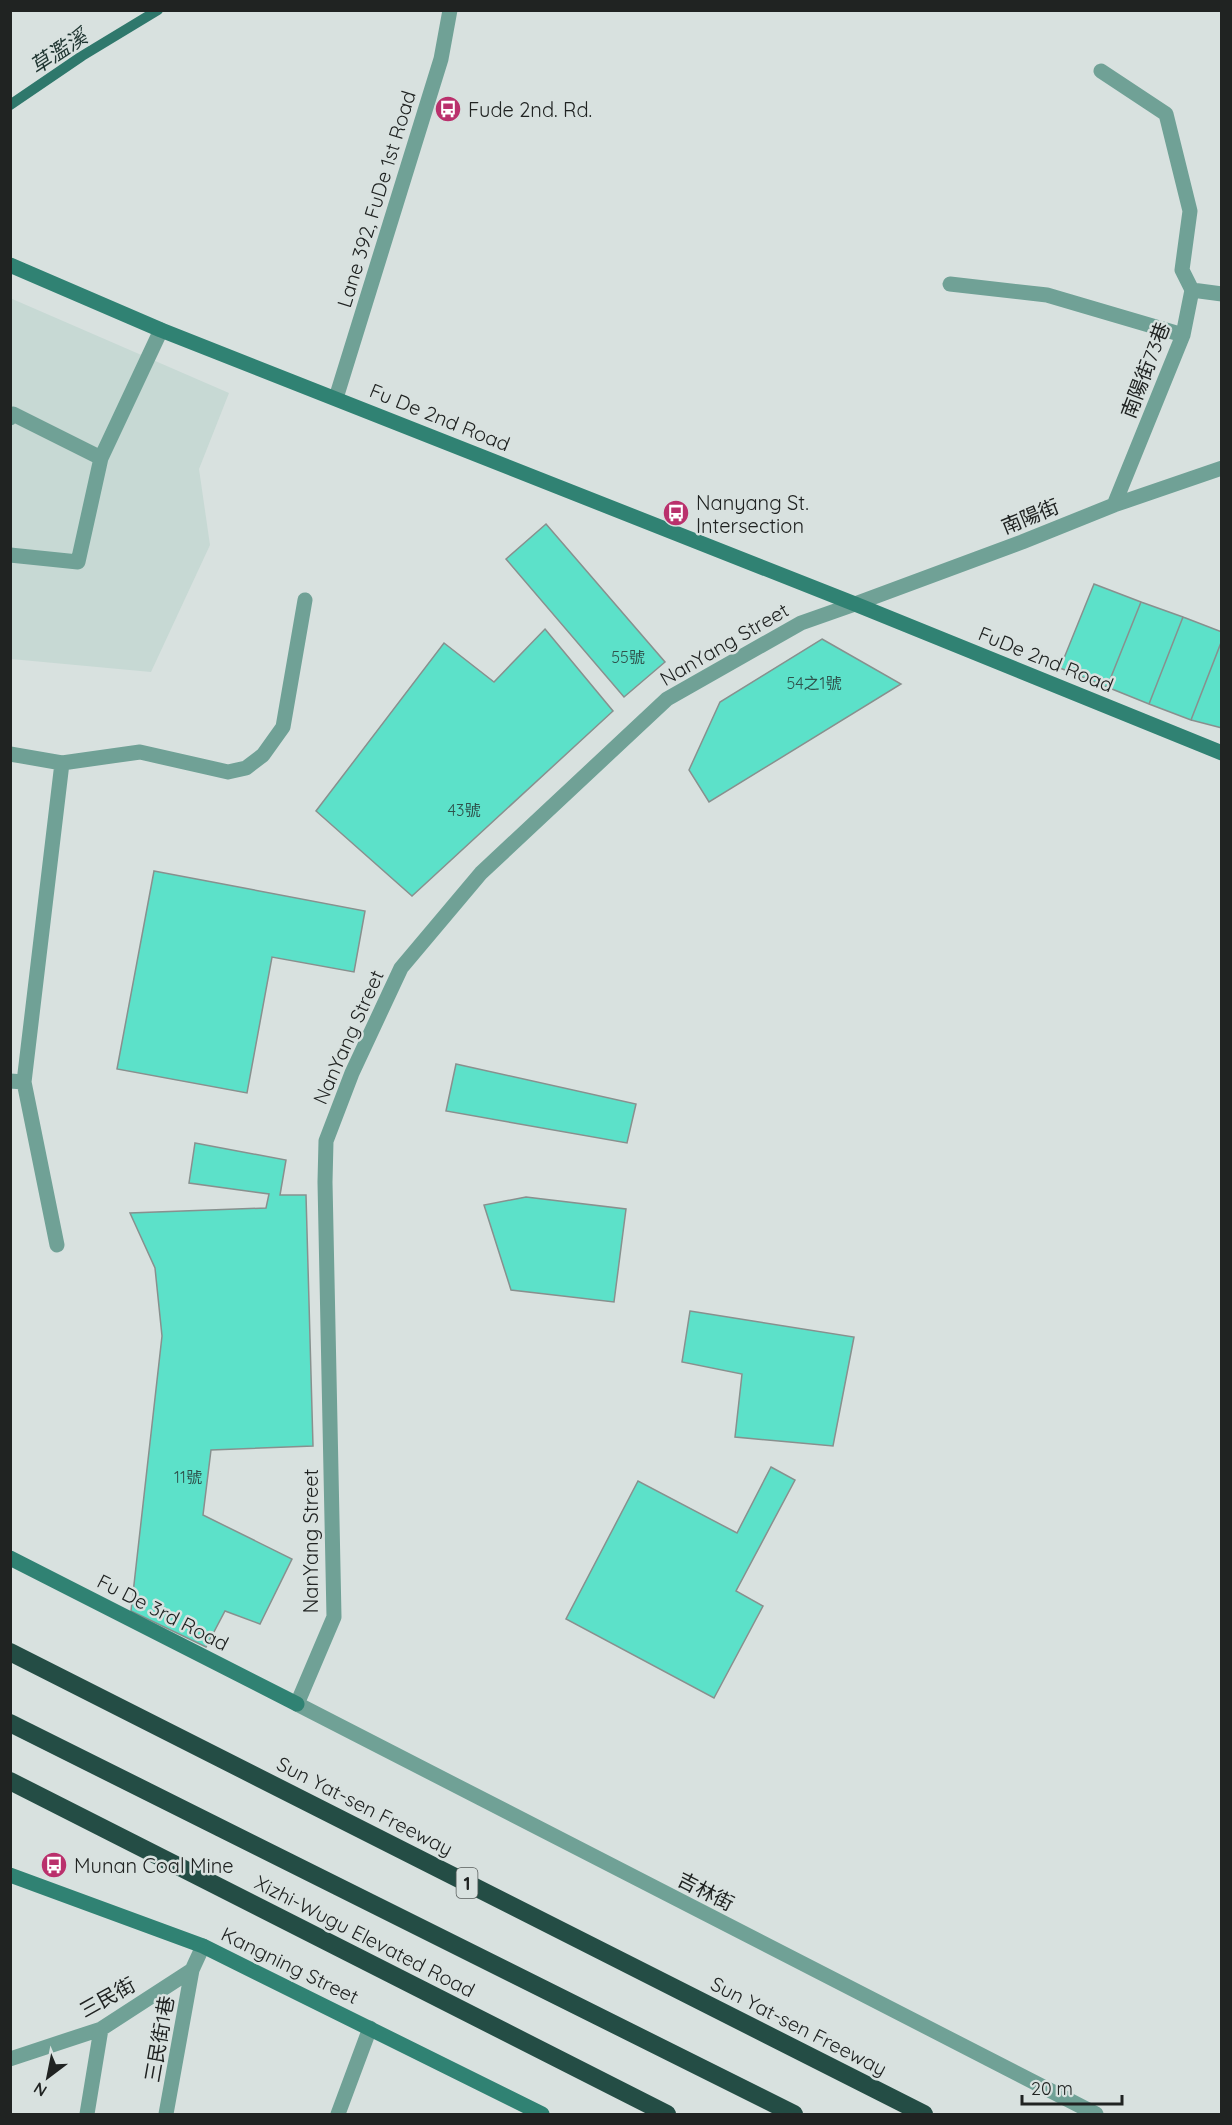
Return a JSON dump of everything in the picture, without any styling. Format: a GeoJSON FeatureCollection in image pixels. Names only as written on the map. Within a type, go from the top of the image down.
{"type":"FeatureCollection","features":[{"type":"Feature","properties":{"kind":"highway","name":"Sun Yat-sen Freeway"},"geometry":{"type":"LineString","coordinates":[[10,1652],[924,2115]]}},
{"type":"Feature","properties":{"kind":"highway"},"geometry":{"type":"LineString","coordinates":[[10,1723],[794,2115]]}},
{"type":"Feature","properties":{"kind":"highway","name":"Xizhi-Wugu Elevated Road"},"geometry":{"type":"LineString","coordinates":[[10,1781],[667,2115]]}},
{"type":"Feature","properties":{"kind":"street","name":"Lane 392, FuDe 1st Road"},"geometry":{"type":"LineString","coordinates":[[336,398],[441,58],[450,10]]}},
{"type":"Feature","properties":{"kind":"street","name":"南陽街73巷"},"geometry":{"type":"LineString","coordinates":[[1101,71],[1166,114],[1190,211],[1182,270],[1192,290],[1184,335],[1114,505]]}},
{"type":"Feature","properties":{"kind":"street","name":"Fu De 2nd Road"},"geometry":{"type":"LineString","coordinates":[[10,265],[161,330],[855,604]]}},
{"type":"Feature","properties":{"kind":"street"},"geometry":{"type":"LineString","coordinates":[[950,284],[1047,295],[1184,335]]}},
{"type":"Feature","properties":{"kind":"street"},"geometry":{"type":"LineString","coordinates":[[1192,290],[1221,294]]}},
{"type":"Feature","properties":{"kind":"street"},"geometry":{"type":"LineString","coordinates":[[10,555],[78,562],[101,458],[161,330]]}},
{"type":"Feature","properties":{"kind":"street"},"geometry":{"type":"LineString","coordinates":[[10,418],[13,414],[101,458]]}},
{"type":"Feature","properties":{"kind":"street","name":"南陽街"},"geometry":{"type":"LineString","coordinates":[[855,604],[1114,505],[1221,468]]}},
{"type":"Feature","properties":{"kind":"street"},"geometry":{"type":"LineString","coordinates":[[10,753],[62,763],[140,752],[228,772],[246,768],[263,754],[284,727],[304,600]]}},
{"type":"Feature","properties":{"kind":"street","name":"FuDe 2nd Road"},"geometry":{"type":"LineString","coordinates":[[855,604],[1221,753]]}},
{"type":"Feature","properties":{"kind":"street","name":"NanYang Street"},"geometry":{"type":"LineString","coordinates":[[297,1704],[334,1617],[325,1194],[326,1141],[352,1072],[401,968],[482,873],[667,699],[801,623],[855,604]]}},
{"type":"Feature","properties":{"kind":"street"},"geometry":{"type":"LineString","coordinates":[[57,1245],[17,1082],[62,763]]}},
{"type":"Feature","properties":{"kind":"street","name":"Fu De 3rd Road"},"geometry":{"type":"LineString","coordinates":[[10,1558],[297,1704]]}},
{"type":"Feature","properties":{"kind":"street","name":"吉林街"},"geometry":{"type":"LineString","coordinates":[[297,1704],[1096,2115]]}},
{"type":"Feature","properties":{"kind":"street","name":"Kangning Street"},"geometry":{"type":"LineString","coordinates":[[10,1875],[203,1946],[542,2115]]}},
{"type":"Feature","properties":{"kind":"street"},"geometry":{"type":"LineString","coordinates":[[192,1970],[203,1946]]}},
{"type":"Feature","properties":{"kind":"street","name":"三民街"},"geometry":{"type":"LineString","coordinates":[[10,2059],[101,2028],[192,1970]]}},
{"type":"Feature","properties":{"kind":"street","name":"三民街1巷"},"geometry":{"type":"LineString","coordinates":[[166,2115],[192,1970]]}},
{"type":"Feature","properties":{"kind":"street"},"geometry":{"type":"LineString","coordinates":[[87,2115],[101,2028]]}},
{"type":"Feature","properties":{"kind":"street"},"geometry":{"type":"LineString","coordinates":[[338,2115],[370,2028]]}},
{"type":"Feature","properties":{"kind":"shaded area"},"geometry":{"type":"Polygon","coordinates":[[[10,298],[229,393],[199,469],[210,545],[151,672],[11,659],[10,298]]]}},
{"type":"Feature","properties":{"kind":"building"},"geometry":{"type":"Polygon","coordinates":[[[546,524],[665,662],[624,697],[506,559],[546,524]]]}},
{"type":"Feature","properties":{"kind":"building"},"geometry":{"type":"Polygon","coordinates":[[[1094,584],[1141,602],[1107,687],[1060,668],[1094,584]]]}},
{"type":"Feature","properties":{"kind":"building"},"geometry":{"type":"Polygon","coordinates":[[[1141,602],[1183,617],[1149,704],[1107,687],[1141,602]]]}},
{"type":"Feature","properties":{"kind":"building"},"geometry":{"type":"Polygon","coordinates":[[[1183,617],[1222,632],[1222,640],[1191,720],[1149,704],[1183,617]]]}},
{"type":"Feature","properties":{"kind":"building"},"geometry":{"type":"Polygon","coordinates":[[[545,629],[613,711],[412,896],[316,811],[444,643],[494,682],[545,629]]]}},
{"type":"Feature","properties":{"kind":"building"},"geometry":{"type":"Polygon","coordinates":[[[822,639],[901,684],[709,802],[689,770],[720,702],[822,639]]]}},
{"type":"Feature","properties":{"kind":"building"},"geometry":{"type":"Polygon","coordinates":[[[1222,640],[1222,728],[1191,720],[1222,640]]]}},
{"type":"Feature","properties":{"kind":"building"},"geometry":{"type":"Polygon","coordinates":[[[154,871],[365,911],[354,972],[272,957],[247,1093],[117,1069],[154,871]]]}},
{"type":"Feature","properties":{"kind":"building"},"geometry":{"type":"Polygon","coordinates":[[[456,1064],[636,1104],[627,1143],[446,1111],[456,1064]]]}},
{"type":"Feature","properties":{"kind":"building"},"geometry":{"type":"Polygon","coordinates":[[[195,1143],[286,1160],[280,1195],[306,1195],[313,1446],[211,1450],[203,1515],[292,1559],[260,1624],[225,1611],[206,1647],[131,1611],[162,1336],[155,1268],[130,1213],[266,1208],[269,1194],[189,1183],[195,1143]]]}},
{"type":"Feature","properties":{"kind":"building"},"geometry":{"type":"Polygon","coordinates":[[[526,1197],[626,1209],[614,1302],[511,1290],[484,1205],[526,1197]]]}},
{"type":"Feature","properties":{"kind":"building"},"geometry":{"type":"Polygon","coordinates":[[[690,1311],[854,1337],[833,1446],[735,1437],[742,1374],[682,1362],[690,1311]]]}},
{"type":"Feature","properties":{"kind":"building"},"geometry":{"type":"Polygon","coordinates":[[[771,1467],[795,1480],[736,1591],[763,1606],[714,1698],[566,1619],[638,1481],[737,1533],[771,1467]]]}},
{"type":"Feature","properties":{"kind":"waterway","name":"草濫溪"},"geometry":{"type":"LineString","coordinates":[[10,105],[82,56],[158,10]]}},
{"type":"Feature","properties":{"kind":"place","name":"Fude 2nd. Rd."},"geometry":{"type":"Point","coordinates":[448,109]}},
{"type":"Feature","properties":{"kind":"place","name":"Nanyang St. Intersection"},"geometry":{"type":"Point","coordinates":[676,513]}},
{"type":"Feature","properties":{"kind":"place","name":"Munan Coal Mine"},"geometry":{"type":"Point","coordinates":[54,1865]}}]}
